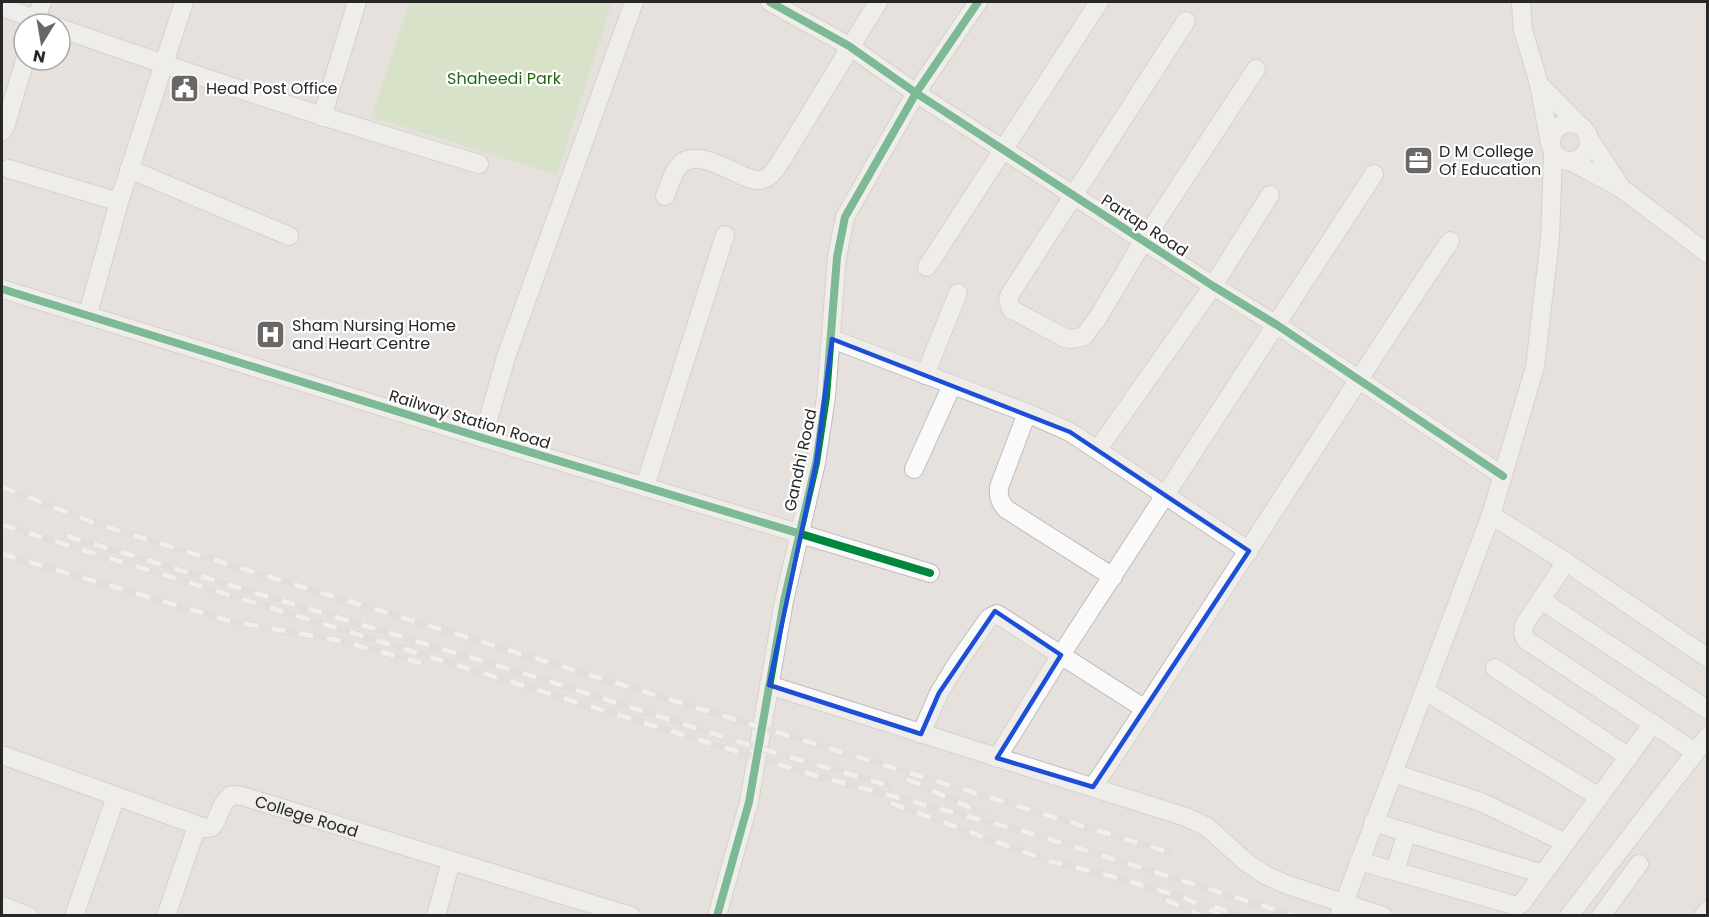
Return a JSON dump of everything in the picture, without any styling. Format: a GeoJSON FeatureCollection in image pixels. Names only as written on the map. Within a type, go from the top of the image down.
{"type":"FeatureCollection","features":[{"type":"Feature","properties":{"kind":"street"},"geometry":{"type":"LineString","coordinates":[[88,314],[129,169],[184,2]]}},
{"type":"Feature","properties":{"kind":"street"},"geometry":{"type":"LineString","coordinates":[[483,438],[506,357],[634,2]]}},
{"type":"Feature","properties":{"kind":"street"},"geometry":{"type":"LineString","coordinates":[[665,196],[676,169],[684,160],[692,157],[756,180],[764,180],[770,175],[784,156],[849,46],[878,2]]}},
{"type":"Feature","properties":{"kind":"street","name":"Gandhi Road"},"geometry":{"type":"LineString","coordinates":[[717,915],[749,802],[798,534],[816,463],[832,339],[837,257],[845,218],[916,93],[978,2]]}},
{"type":"Feature","properties":{"kind":"street"},"geometry":{"type":"LineString","coordinates":[[927,267],[1099,2]]}},
{"type":"Feature","properties":{"kind":"street"},"geometry":{"type":"LineString","coordinates":[[1521,2],[1523,30],[1539,84],[1552,149],[1562,160],[1572,162],[1621,188],[1707,254]]}},
{"type":"Feature","properties":{"kind":"street"},"geometry":{"type":"LineString","coordinates":[[322,117],[352,3]]}},
{"type":"Feature","properties":{"kind":"street","name":"Partap Road"},"geometry":{"type":"LineString","coordinates":[[776,3],[849,46],[916,93],[1277,325],[1503,476]]}},
{"type":"Feature","properties":{"kind":"street"},"geometry":{"type":"LineString","coordinates":[[1186,21],[1072,194],[1008,298],[1011,309],[1016,313],[1065,338],[1083,337],[1097,319],[1144,240],[1256,69]]}},
{"type":"Feature","properties":{"kind":"street"},"geometry":{"type":"LineString","coordinates":[[72,32],[322,117],[479,164]]}},
{"type":"Feature","properties":{"kind":"street"},"geometry":{"type":"LineString","coordinates":[[2,131],[21,72]]}},
{"type":"Feature","properties":{"kind":"street"},"geometry":{"type":"LineString","coordinates":[[1539,84],[1586,131],[1621,188]]}},
{"type":"Feature","properties":{"kind":"street"},"geometry":{"type":"LineString","coordinates":[[1340,909],[1425,691],[1491,515],[1503,476],[1535,367],[1550,239],[1552,134],[1558,126],[1568,123],[1578,124]]}},
{"type":"Feature","properties":{"kind":"street"},"geometry":{"type":"LineString","coordinates":[[1572,162],[1581,158],[1588,150],[1590,140]]}},
{"type":"Feature","properties":{"kind":"street"},"geometry":{"type":"LineString","coordinates":[[9,169],[119,202]]}},
{"type":"Feature","properties":{"kind":"street"},"geometry":{"type":"LineString","coordinates":[[129,169],[290,236]]}},
{"type":"Feature","properties":{"kind":"street"},"geometry":{"type":"LineString","coordinates":[[997,758],[1060,655],[1374,174]]}},
{"type":"Feature","properties":{"kind":"street"},"geometry":{"type":"LineString","coordinates":[[1098,449],[1213,286],[1270,195]]}},
{"type":"Feature","properties":{"kind":"street"},"geometry":{"type":"LineString","coordinates":[[645,486],[725,235]]}},
{"type":"Feature","properties":{"kind":"street"},"geometry":{"type":"LineString","coordinates":[[1093,787],[1450,241]]}},
{"type":"Feature","properties":{"kind":"street","name":"Railway Station Road"},"geometry":{"type":"LineString","coordinates":[[2,289],[930,573]]}},
{"type":"Feature","properties":{"kind":"street"},"geometry":{"type":"LineString","coordinates":[[925,375],[958,293]]}},
{"type":"Feature","properties":{"kind":"street"},"geometry":{"type":"LineString","coordinates":[[832,339],[1027,413],[1070,432],[1249,551]]}},
{"type":"Feature","properties":{"kind":"street"},"geometry":{"type":"LineString","coordinates":[[914,469],[952,385]]}},
{"type":"Feature","properties":{"kind":"street"},"geometry":{"type":"LineString","coordinates":[[1027,413],[999,487],[998,496],[1001,503],[1006,509],[1113,577]]}},
{"type":"Feature","properties":{"kind":"street"},"geometry":{"type":"LineString","coordinates":[[1491,515],[1566,562],[1707,658]]}},
{"type":"Feature","properties":{"kind":"street"},"geometry":{"type":"LineString","coordinates":[[1566,562],[1524,625],[1523,633],[1526,639],[1695,752]]}},
{"type":"Feature","properties":{"kind":"street"},"geometry":{"type":"LineString","coordinates":[[1540,600],[1707,710]]}},
{"type":"Feature","properties":{"kind":"street"},"geometry":{"type":"LineString","coordinates":[[921,734],[939,693],[958,662],[994,615],[1002,616],[1145,709]]}},
{"type":"Feature","properties":{"kind":"street"},"geometry":{"type":"LineString","coordinates":[[1495,668],[1629,757]]}},
{"type":"Feature","properties":{"kind":"street"},"geometry":{"type":"LineString","coordinates":[[769,685],[1186,817],[1207,827],[1246,862],[1265,875],[1340,909],[1383,915]]}},
{"type":"Feature","properties":{"kind":"street"},"geometry":{"type":"LineString","coordinates":[[1425,691],[1599,797]]}},
{"type":"Feature","properties":{"kind":"street"},"geometry":{"type":"LineString","coordinates":[[1359,861],[1517,906],[1522,903],[1653,723]]}},
{"type":"Feature","properties":{"kind":"street"},"geometry":{"type":"LineString","coordinates":[[1569,915],[1707,735]]}},
{"type":"Feature","properties":{"kind":"street"},"geometry":{"type":"LineString","coordinates":[[2,755],[197,826],[166,915]]}},
{"type":"Feature","properties":{"kind":"street"},"geometry":{"type":"LineString","coordinates":[[1393,773],[1481,802],[1566,843]]}},
{"type":"Feature","properties":{"kind":"street","name":"College Road"},"geometry":{"type":"LineString","coordinates":[[197,826],[212,827],[224,801],[231,795],[242,796],[631,915]]}},
{"type":"Feature","properties":{"kind":"street"},"geometry":{"type":"LineString","coordinates":[[74,915],[116,796]]}},
{"type":"Feature","properties":{"kind":"street"},"geometry":{"type":"LineString","coordinates":[[1374,822],[1543,874]]}},
{"type":"Feature","properties":{"kind":"street"},"geometry":{"type":"LineString","coordinates":[[1395,872],[1407,832]]}},
{"type":"Feature","properties":{"kind":"street"},"geometry":{"type":"LineString","coordinates":[[436,915],[451,861]]}},
{"type":"Feature","properties":{"kind":"street"},"geometry":{"type":"LineString","coordinates":[[1601,915],[1640,864]]}},
{"type":"Feature","properties":{"kind":"street"},"geometry":{"type":"LineString","coordinates":[[2,906],[28,915]]}},
{"type":"Feature","properties":{"kind":"street"},"geometry":{"type":"LineString","coordinates":[[1703,915],[1707,910]]}},
{"type":"Feature","properties":{"kind":"highlighted area"},"geometry":{"type":"Polygon","coordinates":[[[832,339],[1070,432],[1249,551],[1093,787],[997,758],[1061,655],[995,611],[939,693],[921,734],[769,685],[816,463],[832,339]]]}},
{"type":"Feature","properties":{"kind":"green space","name":"Shaheedi Park"},"geometry":{"type":"Polygon","coordinates":[[[409,2],[612,2],[557,175],[372,117],[409,2]]]}},
{"type":"Feature","properties":{"kind":"railway"},"geometry":{"type":"LineString","coordinates":[[2,487],[97,524],[1171,853]]}},
{"type":"Feature","properties":{"kind":"railway"},"geometry":{"type":"LineString","coordinates":[[2,525],[810,774],[1033,834],[1295,916]]}},
{"type":"Feature","properties":{"kind":"railway"},"geometry":{"type":"LineString","coordinates":[[67,536],[890,786]]}},
{"type":"Feature","properties":{"kind":"railway"},"geometry":{"type":"LineString","coordinates":[[2,554],[230,621],[341,641],[421,663]]}},
{"type":"Feature","properties":{"kind":"railway"},"geometry":{"type":"LineString","coordinates":[[907,779],[984,814]]}},
{"type":"Feature","properties":{"kind":"railway"},"geometry":{"type":"LineString","coordinates":[[891,803],[1049,861],[1185,898],[1223,916]]}},
{"type":"Feature","properties":{"kind":"railway"},"geometry":{"type":"LineString","coordinates":[[1166,900],[1202,916]]}},
{"type":"Feature","properties":{"kind":"railway"},"geometry":{"type":"LineString","coordinates":[[1214,907],[1243,916]]}},
{"type":"Feature","properties":{"kind":"cycle path"},"geometry":{"type":"LineString","coordinates":[[770,2],[849,46],[916,93],[1277,325],[1503,476]]}},
{"type":"Feature","properties":{"kind":"cycle path"},"geometry":{"type":"LineString","coordinates":[[717,916],[749,802],[784,601],[816,463],[826,397],[837,257],[845,217],[916,93],[978,2]]}},
{"type":"Feature","properties":{"kind":"cycle path"},"geometry":{"type":"LineString","coordinates":[[2,289],[930,573]]}},
{"type":"Feature","properties":{"kind":"place","name":"Head Post Office"},"geometry":{"type":"Point","coordinates":[185,88]}},
{"type":"Feature","properties":{"kind":"place","name":"D M College Of Education"},"geometry":{"type":"Point","coordinates":[1418,160]}},
{"type":"Feature","properties":{"kind":"place","name":"Sham Nursing Home and Heart Centre"},"geometry":{"type":"Point","coordinates":[271,334]}}]}
